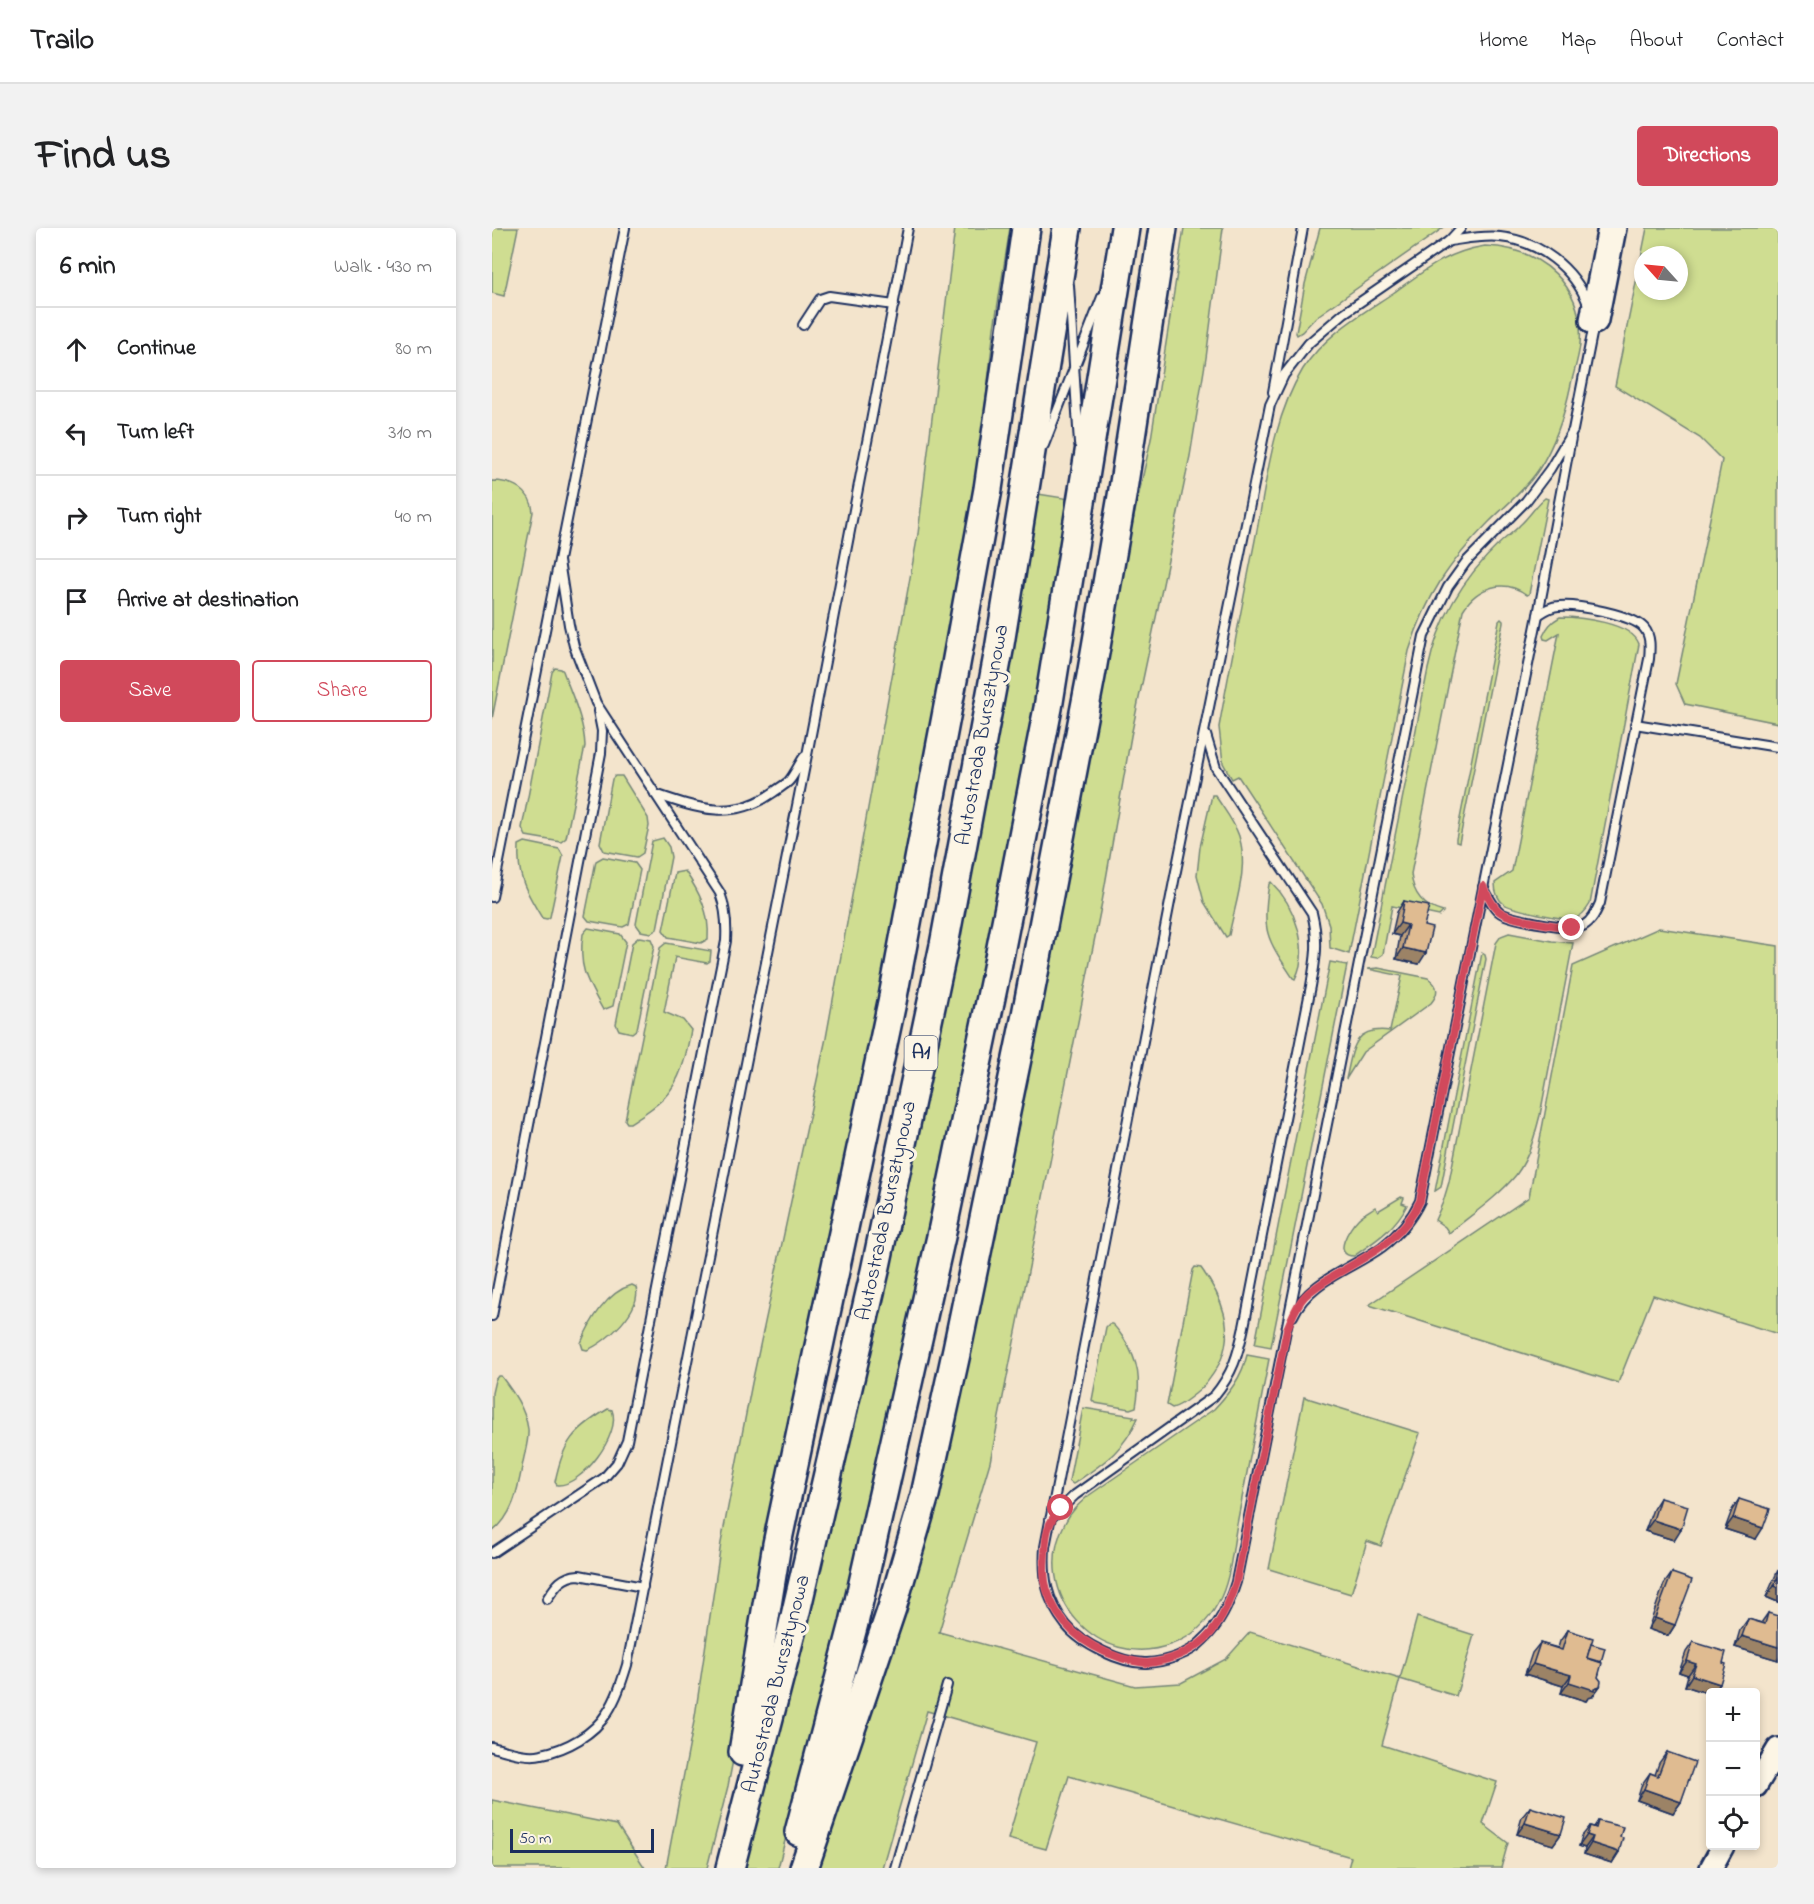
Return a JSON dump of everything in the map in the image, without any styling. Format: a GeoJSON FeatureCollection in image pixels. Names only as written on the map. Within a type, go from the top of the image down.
{"type":"FeatureCollection","features":[{"type":"Feature","properties":{"kind":"highway"},"geometry":{"type":"LineString","coordinates":[[720,1868],[748,1727],[765,1610],[783,1510],[888,1026],[943,734],[988,489],[1026,228]]}},
{"type":"Feature","properties":{"kind":"highway"},"geometry":{"type":"LineString","coordinates":[[804,1868],[895,1597],[925,1495],[957,1349],[1025,1020],[1091,676],[1124,484],[1163,228]]}},
{"type":"Feature","properties":{"kind":"highway"},"geometry":{"type":"LineString","coordinates":[[1594,320],[1612,228]]}},
{"type":"Feature","properties":{"kind":"highway","name":"Autostrada Bursztynowa"},"geometry":{"type":"LineString","coordinates":[[729,1868],[792,1629],[875,1271],[944,945],[999,650],[1066,230]]}},
{"type":"Feature","properties":{"kind":"highway"},"geometry":{"type":"LineString","coordinates":[[790,1868],[854,1623],[942,1232],[994,983],[1046,720],[1124,235]]}},
{"type":"Feature","properties":{"kind":"street"},"geometry":{"type":"LineString","coordinates":[[1760,1778],[1778,1749]]}},
{"type":"Feature","properties":{"kind":"street"},"geometry":{"type":"LineString","coordinates":[[1711,1868],[1720,1850]]}},
{"type":"Feature","properties":{"kind":"lane"},"geometry":{"type":"LineString","coordinates":[[492,897],[625,228]]}},
{"type":"Feature","properties":{"kind":"lane"},"geometry":{"type":"LineString","coordinates":[[492,1747],[510,1752],[541,1755],[573,1744],[592,1730],[607,1713],[619,1689],[627,1665],[908,228]]}},
{"type":"Feature","properties":{"kind":"lane"},"geometry":{"type":"LineString","coordinates":[[1303,228],[1045,1547],[1044,1571],[1047,1590],[1056,1610],[1066,1626],[1086,1643],[1110,1654],[1146,1663],[1174,1656],[1201,1643],[1219,1622],[1230,1601],[1236,1582],[1287,1329],[1424,636],[1448,587],[1466,562],[1526,501],[1550,469],[1573,430]]}},
{"type":"Feature","properties":{"kind":"lane"},"geometry":{"type":"LineString","coordinates":[[1270,405],[1284,375],[1309,343],[1344,313],[1449,241],[1461,228]]}},
{"type":"Feature","properties":{"kind":"lane"},"geometry":{"type":"LineString","coordinates":[[1066,230],[1082,502]]}},
{"type":"Feature","properties":{"kind":"lane"},"geometry":{"type":"LineString","coordinates":[[1041,451],[1124,235]]}},
{"type":"Feature","properties":{"kind":"lane"},"geometry":{"type":"LineString","coordinates":[[1287,1329],[1306,1295],[1382,1247],[1403,1229],[1414,1215],[1420,1201],[1538,615],[1594,320],[1586,297],[1575,278],[1560,263],[1537,248],[1515,239],[1498,237],[1449,241]]}},
{"type":"Feature","properties":{"kind":"lane"},"geometry":{"type":"LineString","coordinates":[[803,325],[820,299],[829,296],[894,305]]}},
{"type":"Feature","properties":{"kind":"lane"},"geometry":{"type":"LineString","coordinates":[[1025,492],[1037,461]]}},
{"type":"Feature","properties":{"kind":"lane"},"geometry":{"type":"LineString","coordinates":[[492,1316],[601,753],[602,731],[596,703],[574,646],[559,561]]}},
{"type":"Feature","properties":{"kind":"lane"},"geometry":{"type":"LineString","coordinates":[[1483,886],[1500,913],[1510,917],[1572,928],[1582,926],[1591,920],[1600,903],[1650,647],[1649,638],[1643,626],[1626,616],[1571,606],[1557,606],[1538,615]]}},
{"type":"Feature","properties":{"kind":"lane"},"geometry":{"type":"LineString","coordinates":[[492,1553],[604,1478],[617,1462],[624,1448],[633,1414],[725,948],[727,923],[720,893],[596,703]]}},
{"type":"Feature","properties":{"kind":"lane"},"geometry":{"type":"LineString","coordinates":[[1635,724],[1778,747]]}},
{"type":"Feature","properties":{"kind":"lane"},"geometry":{"type":"LineString","coordinates":[[1050,1520],[1075,1495],[1214,1396],[1226,1381],[1234,1367],[1240,1346],[1286,1115],[1317,952],[1316,929],[1312,913],[1216,768],[1205,731]]}},
{"type":"Feature","properties":{"kind":"lane"},"geometry":{"type":"LineString","coordinates":[[655,794],[693,807],[715,810],[732,810],[751,805],[789,781],[807,750]]}},
{"type":"Feature","properties":{"kind":"lane"},"geometry":{"type":"LineString","coordinates":[[548,1599],[561,1581],[569,1575],[643,1587]]}},
{"type":"Feature","properties":{"kind":"lane"},"geometry":{"type":"LineString","coordinates":[[895,1868],[947,1685]]}},
{"type":"Feature","properties":{"kind":"green space"},"geometry":{"type":"Polygon","coordinates":[[[492,228],[518,228],[504,296],[492,293],[492,228]]]}},
{"type":"Feature","properties":{"kind":"green space"},"geometry":{"type":"Polygon","coordinates":[[[955,228],[1010,228],[994,328],[975,497],[962,576],[728,1786],[707,1868],[666,1868],[695,1716],[721,1543],[752,1383],[826,1038],[918,534],[955,228]]]}},
{"type":"Feature","properties":{"kind":"green space"},"geometry":{"type":"Polygon","coordinates":[[[1184,228],[1223,228],[1190,456],[1131,736],[1102,902],[990,1462],[939,1632],[1135,1686],[1181,1683],[1226,1659],[1250,1632],[1400,1679],[1382,1745],[1497,1782],[1483,1824],[1508,1843],[1501,1868],[1348,1868],[1351,1857],[1069,1776],[1046,1849],[1008,1839],[1036,1742],[927,1711],[882,1868],[816,1868],[875,1689],[1151,439],[1184,228]]]}},
{"type":"Feature","properties":{"kind":"green space"},"geometry":{"type":"Polygon","coordinates":[[[1320,228],[1443,228],[1316,317],[1297,335],[1305,284],[1320,228]]]}},
{"type":"Feature","properties":{"kind":"green space"},"geometry":{"type":"Polygon","coordinates":[[[1647,228],[1778,228],[1778,723],[1685,704],[1676,684],[1722,460],[1700,438],[1615,386],[1634,292],[1634,300],[1688,300],[1688,246],[1643,246],[1647,228]]]}},
{"type":"Feature","properties":{"kind":"green space"},"geometry":{"type":"Polygon","coordinates":[[[1485,246],[1505,248],[1524,254],[1541,262],[1555,274],[1567,288],[1575,304],[1580,323],[1579,354],[1555,439],[1545,459],[1516,497],[1489,522],[1451,566],[1431,597],[1416,631],[1409,651],[1349,954],[1330,948],[1329,925],[1322,904],[1238,776],[1232,779],[1223,763],[1219,727],[1268,468],[1278,426],[1293,387],[1303,369],[1322,346],[1356,318],[1425,270],[1459,253],[1485,246]]]}},
{"type":"Feature","properties":{"kind":"green space"},"geometry":{"type":"Polygon","coordinates":[[[492,481],[500,481],[520,488],[529,498],[533,512],[492,719],[492,481]]]}},
{"type":"Feature","properties":{"kind":"green space"},"geometry":{"type":"Polygon","coordinates":[[[1038,494],[1070,499],[1014,811],[931,1225],[863,1531],[778,1868],[744,1868],[1006,682],[1038,494]]]}},
{"type":"Feature","properties":{"kind":"green space"},"geometry":{"type":"Polygon","coordinates":[[[1545,498],[1548,499],[1529,594],[1500,586],[1483,591],[1463,610],[1411,874],[1414,888],[1421,899],[1430,907],[1443,912],[1439,916],[1392,906],[1383,954],[1377,958],[1371,957],[1428,669],[1438,634],[1454,601],[1475,571],[1545,498]]]}},
{"type":"Feature","properties":{"kind":"green space"},"geometry":{"type":"Polygon","coordinates":[[[1560,617],[1580,618],[1616,626],[1627,631],[1639,644],[1590,904],[1583,913],[1573,919],[1549,916],[1504,904],[1497,895],[1495,886],[1495,883],[1512,871],[1559,633],[1548,640],[1543,636],[1550,625],[1560,617]]]}},
{"type":"Feature","properties":{"kind":"green space"},"geometry":{"type":"Polygon","coordinates":[[[1501,619],[1503,623],[1459,843],[1456,839],[1501,619]]]}},
{"type":"Feature","properties":{"kind":"green space"},"geometry":{"type":"Polygon","coordinates":[[[555,668],[563,671],[580,717],[585,746],[566,838],[561,842],[526,836],[522,828],[552,672],[555,668]]]}},
{"type":"Feature","properties":{"kind":"green space"},"geometry":{"type":"Polygon","coordinates":[[[615,776],[622,776],[648,818],[649,826],[643,853],[637,857],[604,851],[600,843],[612,779],[615,776]]]}},
{"type":"Feature","properties":{"kind":"green space"},"geometry":{"type":"Polygon","coordinates":[[[1212,795],[1215,795],[1234,825],[1242,848],[1240,886],[1229,935],[1226,937],[1204,902],[1197,875],[1200,847],[1212,795]]]}},
{"type":"Feature","properties":{"kind":"green space"},"geometry":{"type":"Polygon","coordinates":[[[663,838],[669,847],[671,857],[657,929],[651,933],[641,931],[636,924],[652,841],[663,838]]]}},
{"type":"Feature","properties":{"kind":"green space"},"geometry":{"type":"Polygon","coordinates":[[[525,842],[559,849],[563,856],[550,917],[547,919],[542,918],[536,908],[521,875],[519,845],[525,842]]]}},
{"type":"Feature","properties":{"kind":"green space"},"geometry":{"type":"Polygon","coordinates":[[[603,857],[635,863],[640,870],[629,924],[623,927],[589,921],[585,916],[596,861],[603,857]]]}},
{"type":"Feature","properties":{"kind":"green space"},"geometry":{"type":"Polygon","coordinates":[[[685,871],[699,895],[707,920],[708,939],[701,943],[668,937],[663,930],[675,873],[685,871]]]}},
{"type":"Feature","properties":{"kind":"green space"},"geometry":{"type":"Polygon","coordinates":[[[1271,882],[1287,902],[1298,928],[1301,954],[1300,967],[1295,979],[1277,954],[1268,934],[1266,913],[1271,882]]]}},
{"type":"Feature","properties":{"kind":"green space"},"geometry":{"type":"Polygon","coordinates":[[[588,928],[620,934],[626,942],[613,1006],[603,1010],[588,982],[583,965],[583,934],[588,928]]]}},
{"type":"Feature","properties":{"kind":"green space"},"geometry":{"type":"Polygon","coordinates":[[[1659,928],[1778,946],[1778,1334],[1653,1295],[1618,1383],[1369,1305],[1529,1197],[1573,966],[1659,928]]]}},
{"type":"Feature","properties":{"kind":"green space"},"geometry":{"type":"Polygon","coordinates":[[[1509,933],[1573,943],[1540,1115],[1528,1154],[1516,1175],[1493,1198],[1449,1233],[1435,1220],[1449,1182],[1496,943],[1501,936],[1509,933]]]}},
{"type":"Feature","properties":{"kind":"green space"},"geometry":{"type":"Polygon","coordinates":[[[639,937],[651,939],[654,946],[637,1029],[632,1033],[619,1030],[616,1024],[632,943],[639,937]]]}},
{"type":"Feature","properties":{"kind":"green space"},"geometry":{"type":"Polygon","coordinates":[[[666,943],[711,951],[710,961],[707,963],[675,957],[664,1012],[683,1020],[691,1030],[685,1057],[675,1083],[664,1098],[643,1115],[627,1123],[625,1120],[660,948],[666,943]]]}},
{"type":"Feature","properties":{"kind":"green space"},"geometry":{"type":"Polygon","coordinates":[[[1482,953],[1486,959],[1441,1187],[1435,1191],[1482,953]]]}},
{"type":"Feature","properties":{"kind":"green space"},"geometry":{"type":"Polygon","coordinates":[[[1330,962],[1347,965],[1271,1347],[1255,1344],[1330,962]]]}},
{"type":"Feature","properties":{"kind":"green space"},"geometry":{"type":"Polygon","coordinates":[[[1378,968],[1428,978],[1436,987],[1436,993],[1431,1003],[1363,1052],[1346,1079],[1353,1049],[1362,1036],[1378,1030],[1390,1031],[1402,976],[1368,969],[1378,968]]]}},
{"type":"Feature","properties":{"kind":"green space"},"geometry":{"type":"Polygon","coordinates":[[[1401,1197],[1404,1198],[1402,1203],[1407,1205],[1397,1221],[1377,1240],[1354,1256],[1347,1255],[1344,1251],[1344,1241],[1358,1219],[1375,1207],[1378,1211],[1401,1197]]]}},
{"type":"Feature","properties":{"kind":"green space"},"geometry":{"type":"Polygon","coordinates":[[[1195,1267],[1201,1268],[1220,1302],[1226,1326],[1224,1351],[1209,1380],[1199,1391],[1172,1408],[1167,1405],[1195,1267]]]}},
{"type":"Feature","properties":{"kind":"green space"},"geometry":{"type":"Polygon","coordinates":[[[632,1285],[636,1287],[636,1296],[628,1315],[604,1340],[587,1350],[583,1349],[581,1343],[601,1308],[615,1294],[632,1285]]]}},
{"type":"Feature","properties":{"kind":"green space"},"geometry":{"type":"Polygon","coordinates":[[[1109,1324],[1114,1326],[1129,1347],[1138,1372],[1136,1407],[1130,1409],[1095,1403],[1092,1400],[1106,1327],[1109,1324]]]}},
{"type":"Feature","properties":{"kind":"green space"},"geometry":{"type":"Polygon","coordinates":[[[1247,1355],[1269,1359],[1228,1574],[1218,1603],[1199,1628],[1172,1644],[1145,1650],[1119,1647],[1096,1637],[1077,1621],[1063,1600],[1056,1576],[1056,1549],[1067,1519],[1088,1496],[1214,1409],[1234,1384],[1247,1355]]]}},
{"type":"Feature","properties":{"kind":"green space"},"geometry":{"type":"Polygon","coordinates":[[[498,1376],[501,1376],[518,1401],[524,1414],[528,1433],[514,1500],[505,1518],[492,1532],[492,1393],[498,1376]]]}},
{"type":"Feature","properties":{"kind":"green space"},"geometry":{"type":"Polygon","coordinates":[[[1304,1397],[1420,1433],[1381,1546],[1367,1541],[1351,1594],[1269,1569],[1304,1397]]]}},
{"type":"Feature","properties":{"kind":"green space"},"geometry":{"type":"Polygon","coordinates":[[[1083,1408],[1138,1418],[1118,1449],[1103,1463],[1073,1484],[1069,1481],[1083,1408]]]}},
{"type":"Feature","properties":{"kind":"green space"},"geometry":{"type":"Polygon","coordinates":[[[608,1409],[612,1410],[611,1432],[597,1457],[577,1478],[557,1485],[555,1482],[558,1468],[571,1438],[608,1409]]]}},
{"type":"Feature","properties":{"kind":"green space"},"geometry":{"type":"Polygon","coordinates":[[[1417,1617],[1474,1635],[1456,1696],[1400,1679],[1417,1617]]]}},
{"type":"Feature","properties":{"kind":"green space"},"geometry":{"type":"Polygon","coordinates":[[[492,1800],[617,1825],[645,1868],[492,1868],[492,1800]]]}},
{"type":"Feature","properties":{"kind":"building"},"geometry":{"type":"Polygon","coordinates":[[[1404,901],[1429,906],[1424,926],[1432,928],[1426,953],[1403,948],[1408,925],[1400,923],[1404,901]]]}},
{"type":"Feature","properties":{"kind":"building"},"geometry":{"type":"Polygon","coordinates":[[[1660,1498],[1688,1506],[1681,1529],[1653,1520],[1660,1498]]]}},
{"type":"Feature","properties":{"kind":"building"},"geometry":{"type":"Polygon","coordinates":[[[1739,1499],[1770,1509],[1763,1528],[1733,1518],[1739,1499]]]}},
{"type":"Feature","properties":{"kind":"building"},"geometry":{"type":"Polygon","coordinates":[[[1672,1573],[1692,1580],[1675,1625],[1655,1618],[1672,1573]]]}},
{"type":"Feature","properties":{"kind":"building"},"geometry":{"type":"Polygon","coordinates":[[[1768,1613],[1778,1616],[1778,1647],[1742,1636],[1748,1619],[1765,1624],[1768,1613]]]}},
{"type":"Feature","properties":{"kind":"building"},"geometry":{"type":"Polygon","coordinates":[[[1568,1630],[1593,1638],[1587,1658],[1602,1663],[1598,1677],[1601,1681],[1600,1686],[1594,1690],[1569,1682],[1571,1675],[1533,1664],[1540,1643],[1562,1650],[1568,1630]]]}},
{"type":"Feature","properties":{"kind":"building"},"geometry":{"type":"Polygon","coordinates":[[[1693,1642],[1726,1652],[1723,1663],[1726,1664],[1720,1684],[1692,1675],[1696,1664],[1687,1661],[1693,1642]]]}},
{"type":"Feature","properties":{"kind":"building"},"geometry":{"type":"Polygon","coordinates":[[[1591,1644],[1605,1648],[1601,1662],[1587,1658],[1591,1644]]]}},
{"type":"Feature","properties":{"kind":"building"},"geometry":{"type":"Polygon","coordinates":[[[1667,1752],[1695,1762],[1681,1802],[1644,1789],[1650,1773],[1658,1776],[1667,1752]]]}},
{"type":"Feature","properties":{"kind":"building"},"geometry":{"type":"Polygon","coordinates":[[[1530,1807],[1566,1818],[1561,1834],[1525,1823],[1530,1807]]]}},
{"type":"Feature","properties":{"kind":"building"},"geometry":{"type":"Polygon","coordinates":[[[1598,1821],[1623,1827],[1619,1852],[1591,1843],[1593,1837],[1587,1835],[1590,1826],[1596,1828],[1598,1821]]]}},
{"type":"Feature","properties":{"kind":"route"},"geometry":{"type":"LineString","coordinates":[[1061,1508],[1050,1520],[1045,1547],[1044,1571],[1047,1590],[1066,1626],[1086,1643],[1130,1661],[1146,1663],[1166,1659],[1201,1643],[1219,1622],[1230,1601],[1236,1582],[1287,1329],[1298,1306],[1306,1295],[1382,1247],[1403,1229],[1414,1215],[1420,1201],[1483,886],[1500,913],[1510,917],[1572,928]]}}]}
